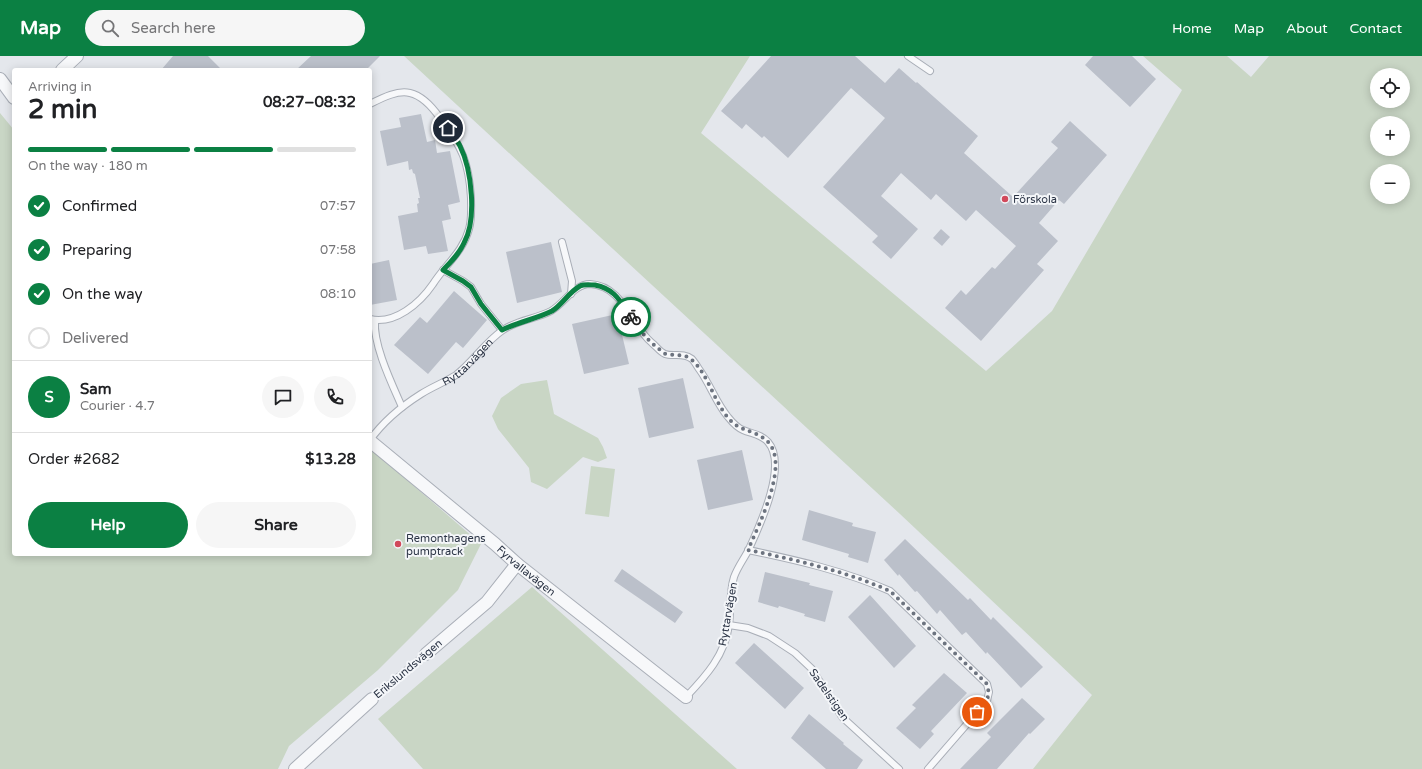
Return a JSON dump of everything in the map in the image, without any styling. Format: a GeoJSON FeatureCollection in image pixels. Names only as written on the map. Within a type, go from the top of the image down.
{"type":"FeatureCollection","features":[{"type":"Feature","properties":{"kind":"street"},"geometry":{"type":"LineString","coordinates":[[64,68],[78,56]]}},
{"type":"Feature","properties":{"kind":"street"},"geometry":{"type":"LineString","coordinates":[[0,79],[12,95]]}},
{"type":"Feature","properties":{"kind":"street","name":"Fyrvallavägen"},"geometry":{"type":"LineString","coordinates":[[372,442],[517,564],[686,697]]}},
{"type":"Feature","properties":{"kind":"street","name":"Erikslundsvägen"},"geometry":{"type":"LineString","coordinates":[[426,654],[487,602],[517,564]]}},
{"type":"Feature","properties":{"kind":"street","name":"Erikslundsvägen"},"geometry":{"type":"LineString","coordinates":[[295,769],[372,699]]}},
{"type":"Feature","properties":{"kind":"lane"},"geometry":{"type":"LineString","coordinates":[[908,56],[930,71]]}},
{"type":"Feature","properties":{"kind":"lane"},"geometry":{"type":"LineString","coordinates":[[372,103],[400,92],[411,93],[421,98],[433,108],[460,146],[467,163],[470,184],[470,227],[465,243],[455,257],[417,303],[408,310],[388,319],[372,320],[385,367],[402,407]]}},
{"type":"Feature","properties":{"kind":"lane"},"geometry":{"type":"LineString","coordinates":[[562,242],[572,281],[571,294]]}},
{"type":"Feature","properties":{"kind":"lane"},"geometry":{"type":"LineString","coordinates":[[443,270],[471,287],[481,304],[502,330]]}},
{"type":"Feature","properties":{"kind":"lane","name":"Ryttarvägen"},"geometry":{"type":"LineString","coordinates":[[372,437],[402,407],[421,394],[456,375],[502,330],[554,310],[580,286],[602,286],[617,296],[646,338],[665,354],[679,354],[692,359],[706,379],[721,408],[730,420],[741,430],[758,434],[769,442],[775,456],[775,476],[770,498],[748,550],[738,565],[733,582],[726,640],[721,653],[698,684],[686,697]]}},
{"type":"Feature","properties":{"kind":"lane"},"geometry":{"type":"LineString","coordinates":[[748,550],[803,562],[870,582],[890,591],[987,684],[989,692],[987,701],[928,769]]}},
{"type":"Feature","properties":{"kind":"lane","name":"Sadelstigen"},"geometry":{"type":"LineString","coordinates":[[729,625],[748,628],[769,636],[795,653],[812,669],[842,717],[899,769]]}},
{"type":"Feature","properties":{"kind":"lane","name":"Erikslundsvägen"},"geometry":{"type":"LineString","coordinates":[[372,699],[426,654]]}},
{"type":"Feature","properties":{"kind":"green space"},"geometry":{"type":"Polygon","coordinates":[[[404,56],[750,56],[701,133],[986,371],[1052,311],[1182,90],[1143,56],[1227,56],[1251,77],[1269,56],[1422,56],[1422,769],[1033,769],[1092,695],[900,514],[404,56]]]}},
{"type":"Feature","properties":{"kind":"green space"},"geometry":{"type":"Polygon","coordinates":[[[0,113],[12,128],[12,556],[372,556],[372,450],[481,544],[458,590],[378,670],[289,746],[278,769],[0,769],[0,113]]]}},
{"type":"Feature","properties":{"kind":"green space"},"geometry":{"type":"Polygon","coordinates":[[[547,380],[554,414],[598,438],[607,458],[598,462],[583,457],[547,489],[531,482],[529,468],[498,429],[492,416],[501,398],[521,384],[547,380]]]}},
{"type":"Feature","properties":{"kind":"green space"},"geometry":{"type":"Polygon","coordinates":[[[591,466],[615,469],[609,517],[585,514],[591,466]]]}},
{"type":"Feature","properties":{"kind":"green space"},"geometry":{"type":"Polygon","coordinates":[[[532,587],[737,769],[423,769],[378,719],[532,587]]]}},
{"type":"Feature","properties":{"kind":"building"},"geometry":{"type":"Polygon","coordinates":[[[173,56],[208,56],[220,68],[163,68],[173,56]]]}},
{"type":"Feature","properties":{"kind":"building"},"geometry":{"type":"Polygon","coordinates":[[[311,56],[380,56],[368,68],[298,68],[311,56]]]}},
{"type":"Feature","properties":{"kind":"building","name":"Förskola"},"geometry":{"type":"Polygon","coordinates":[[[771,56],[855,56],[885,83],[899,68],[978,136],[964,153],[1013,197],[1058,148],[1051,142],[1070,121],[1107,155],[1064,204],[1059,200],[1039,223],[1058,241],[1037,264],[1044,270],[981,341],[945,308],[961,290],[966,295],[992,267],[995,269],[1016,246],[976,210],[966,221],[936,194],[931,200],[901,173],[881,196],[918,229],[891,259],[872,242],[878,236],[823,187],[885,118],[851,88],[788,158],[764,136],[762,138],[746,124],[742,129],[721,111],[771,56]]]}},
{"type":"Feature","properties":{"kind":"building"},"geometry":{"type":"Polygon","coordinates":[[[1093,56],[1132,56],[1156,79],[1130,107],[1085,65],[1093,56]]]}},
{"type":"Feature","properties":{"kind":"building"},"geometry":{"type":"Polygon","coordinates":[[[421,114],[427,142],[435,140],[437,153],[450,151],[460,202],[448,205],[451,219],[442,221],[448,251],[428,254],[426,246],[404,250],[398,216],[418,212],[417,204],[419,203],[418,198],[420,198],[415,174],[413,173],[412,169],[409,170],[408,161],[387,166],[380,131],[401,127],[399,118],[421,114]]]}},
{"type":"Feature","properties":{"kind":"building"},"geometry":{"type":"Polygon","coordinates":[[[941,229],[950,237],[942,246],[933,238],[941,229]]]}},
{"type":"Feature","properties":{"kind":"building"},"geometry":{"type":"Polygon","coordinates":[[[551,242],[562,292],[517,303],[506,252],[551,242]]]}},
{"type":"Feature","properties":{"kind":"building"},"geometry":{"type":"Polygon","coordinates":[[[389,260],[397,300],[372,305],[372,264],[389,260]]]}},
{"type":"Feature","properties":{"kind":"building"},"geometry":{"type":"Polygon","coordinates":[[[454,291],[487,320],[463,348],[456,342],[428,374],[394,345],[420,317],[427,323],[454,291]]]}},
{"type":"Feature","properties":{"kind":"building"},"geometry":{"type":"Polygon","coordinates":[[[617,314],[629,364],[584,374],[572,324],[617,314]]]}},
{"type":"Feature","properties":{"kind":"building"},"geometry":{"type":"Polygon","coordinates":[[[683,378],[694,428],[649,438],[638,388],[683,378]]]}},
{"type":"Feature","properties":{"kind":"building"},"geometry":{"type":"Polygon","coordinates":[[[742,450],[753,500],[708,510],[697,460],[742,450]]]}},
{"type":"Feature","properties":{"kind":"building"},"geometry":{"type":"Polygon","coordinates":[[[809,510],[853,523],[852,526],[876,532],[868,563],[848,557],[849,554],[802,540],[809,510]]]}},
{"type":"Feature","properties":{"kind":"building"},"geometry":{"type":"Polygon","coordinates":[[[905,539],[968,600],[970,598],[991,620],[993,617],[1043,667],[1021,688],[966,632],[962,635],[940,610],[937,614],[917,591],[915,592],[884,560],[905,539]]]}},
{"type":"Feature","properties":{"kind":"building"},"geometry":{"type":"Polygon","coordinates":[[[622,569],[683,612],[675,623],[614,581],[622,569]]]}},
{"type":"Feature","properties":{"kind":"building"},"geometry":{"type":"Polygon","coordinates":[[[765,572],[810,583],[809,585],[833,591],[825,622],[804,616],[805,614],[779,606],[778,608],[758,602],[765,572]]]}},
{"type":"Feature","properties":{"kind":"building"},"geometry":{"type":"Polygon","coordinates":[[[870,595],[916,646],[894,668],[848,617],[870,595]]]}},
{"type":"Feature","properties":{"kind":"building"},"geometry":{"type":"Polygon","coordinates":[[[754,643],[804,688],[785,709],[735,663],[754,643]]]}},
{"type":"Feature","properties":{"kind":"building"},"geometry":{"type":"Polygon","coordinates":[[[944,673],[967,693],[931,731],[934,734],[920,749],[896,728],[916,708],[912,705],[944,673]]]}},
{"type":"Feature","properties":{"kind":"building"},"geometry":{"type":"Polygon","coordinates":[[[1022,698],[1045,719],[1030,734],[1029,733],[997,769],[960,769],[991,737],[987,733],[1022,698]]]}},
{"type":"Feature","properties":{"kind":"building"},"geometry":{"type":"Polygon","coordinates":[[[809,714],[863,760],[857,769],[826,769],[791,738],[809,714]]]}},
{"type":"Feature","properties":{"kind":"way so far"},"geometry":{"type":"LineString","coordinates":[[631,317],[646,338],[665,354],[679,354],[692,359],[706,379],[721,408],[730,420],[741,430],[758,434],[769,442],[775,456],[775,476],[770,498],[748,550],[803,562],[870,582],[890,591],[987,684],[989,692],[987,701],[977,712]]}},
{"type":"Feature","properties":{"kind":"place","name":"Förskola"},"geometry":{"type":"Point","coordinates":[1005,199]}},
{"type":"Feature","properties":{"kind":"place","name":"Remonthagens pumptrack"},"geometry":{"type":"Point","coordinates":[398,544]}},
{"type":"Feature","properties":{"kind":"route"},"geometry":{"type":"LineString","coordinates":[[448,128],[460,146],[467,163],[471,208],[470,227],[465,243],[443,270],[471,287],[481,304],[502,330],[554,310],[580,286],[590,284],[602,286],[617,296],[631,317]]}}]}
